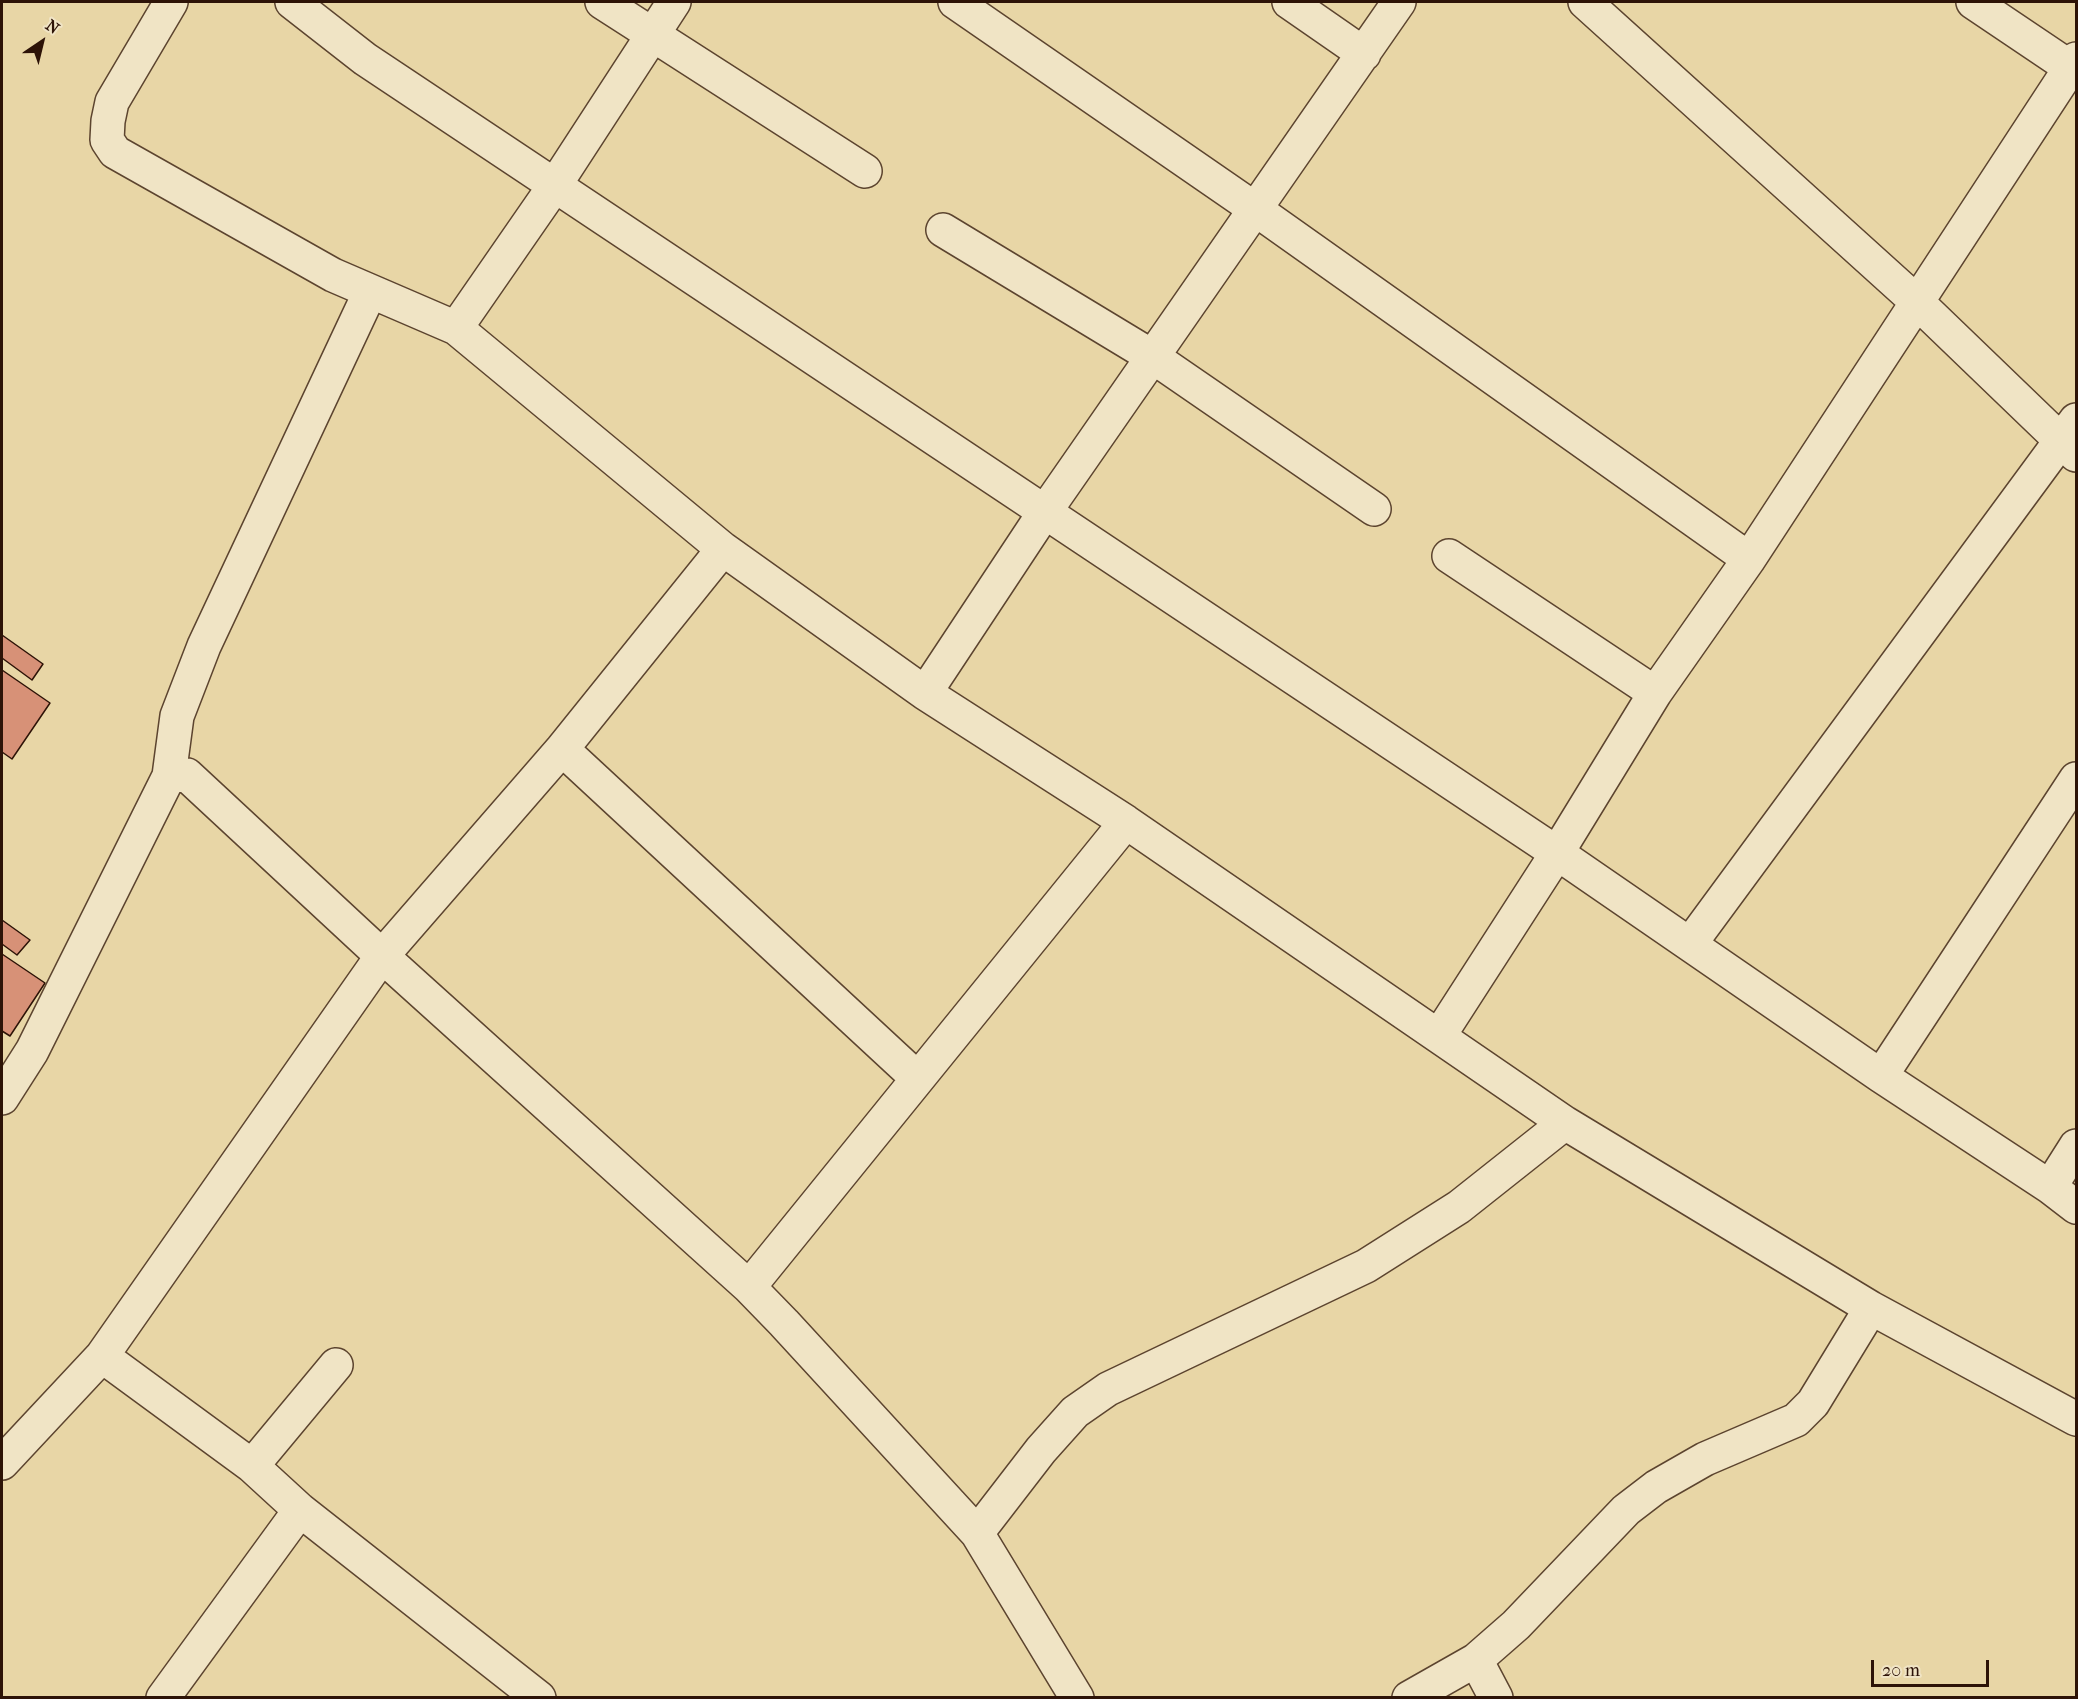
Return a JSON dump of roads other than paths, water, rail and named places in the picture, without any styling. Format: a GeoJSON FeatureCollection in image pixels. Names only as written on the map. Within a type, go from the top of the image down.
{"type":"FeatureCollection","features":[{"type":"Feature","properties":{"kind":"street"},"geometry":{"type":"LineString","coordinates":[[171,2],[112,102],[107,140],[115,152],[333,275],[456,328],[723,549],[925,693],[1126,822],[1565,1123],[1871,1308],[2076,1419]]}},
{"type":"Feature","properties":{"kind":"street"},"geometry":{"type":"LineString","coordinates":[[292,2],[365,59],[1557,853],[1881,1076],[2050,1187],[2076,1207]]}},
{"type":"Feature","properties":{"kind":"street"},"geometry":{"type":"LineString","coordinates":[[602,2],[865,171]]}},
{"type":"Feature","properties":{"kind":"street"},"geometry":{"type":"LineString","coordinates":[[456,328],[555,185],[674,2]]}},
{"type":"Feature","properties":{"kind":"street"},"geometry":{"type":"LineString","coordinates":[[955,2],[1255,208],[1749,558]]}},
{"type":"Feature","properties":{"kind":"street"},"geometry":{"type":"LineString","coordinates":[[1289,2],[1364,54]]}},
{"type":"Feature","properties":{"kind":"street"},"geometry":{"type":"LineString","coordinates":[[925,693],[1044,513],[1399,2]]}},
{"type":"Feature","properties":{"kind":"street"},"geometry":{"type":"LineString","coordinates":[[1585,2],[2072,439],[1690,944]]}},
{"type":"Feature","properties":{"kind":"street"},"geometry":{"type":"LineString","coordinates":[[1439,1036],[1557,853],[1655,693],[1749,558],[2073,63],[1973,2]]}},
{"type":"Feature","properties":{"kind":"street"},"geometry":{"type":"LineString","coordinates":[[944,230],[1153,357],[1374,509]]}},
{"type":"Feature","properties":{"kind":"street"},"geometry":{"type":"LineString","coordinates":[[2,1098],[32,1051],[169,776],[177,716],[200,656],[370,292]]}},
{"type":"Feature","properties":{"kind":"street"},"geometry":{"type":"LineString","coordinates":[[2,1463],[102,1356],[382,956],[562,749],[723,549]]}},
{"type":"Feature","properties":{"kind":"street"},"geometry":{"type":"LineString","coordinates":[[1449,556],[1655,693]]}},
{"type":"Feature","properties":{"kind":"street"},"geometry":{"type":"LineString","coordinates":[[562,749],[918,1078]]}},
{"type":"Feature","properties":{"kind":"street"},"geometry":{"type":"LineString","coordinates":[[169,776],[187,775],[382,956],[749,1287],[977,1533],[1077,1698]]}},
{"type":"Feature","properties":{"kind":"street"},"geometry":{"type":"LineString","coordinates":[[1881,1076],[2076,779]]}},
{"type":"Feature","properties":{"kind":"street"},"geometry":{"type":"LineString","coordinates":[[749,1287],[1126,822]]}},
{"type":"Feature","properties":{"kind":"street"},"geometry":{"type":"LineString","coordinates":[[977,1533],[1041,1450],[1075,1412],[1129,1379],[1366,1266],[1459,1207],[1565,1123]]}},
{"type":"Feature","properties":{"kind":"street"},"geometry":{"type":"LineString","coordinates":[[2050,1187],[2076,1146]]}},
{"type":"Feature","properties":{"kind":"street"},"geometry":{"type":"LineString","coordinates":[[1409,1698],[1476,1660],[1516,1625],[1626,1510],[1656,1487],[1705,1458],[1796,1420],[1813,1403],[1871,1308]]}},
{"type":"Feature","properties":{"kind":"street"},"geometry":{"type":"LineString","coordinates":[[102,1356],[252,1466],[300,1510],[539,1698]]}},
{"type":"Feature","properties":{"kind":"street"},"geometry":{"type":"LineString","coordinates":[[252,1466],[336,1365]]}},
{"type":"Feature","properties":{"kind":"street"},"geometry":{"type":"LineString","coordinates":[[162,1698],[300,1510]]}},
{"type":"Feature","properties":{"kind":"street"},"geometry":{"type":"LineString","coordinates":[[1476,1660],[1497,1698]]}}]}
